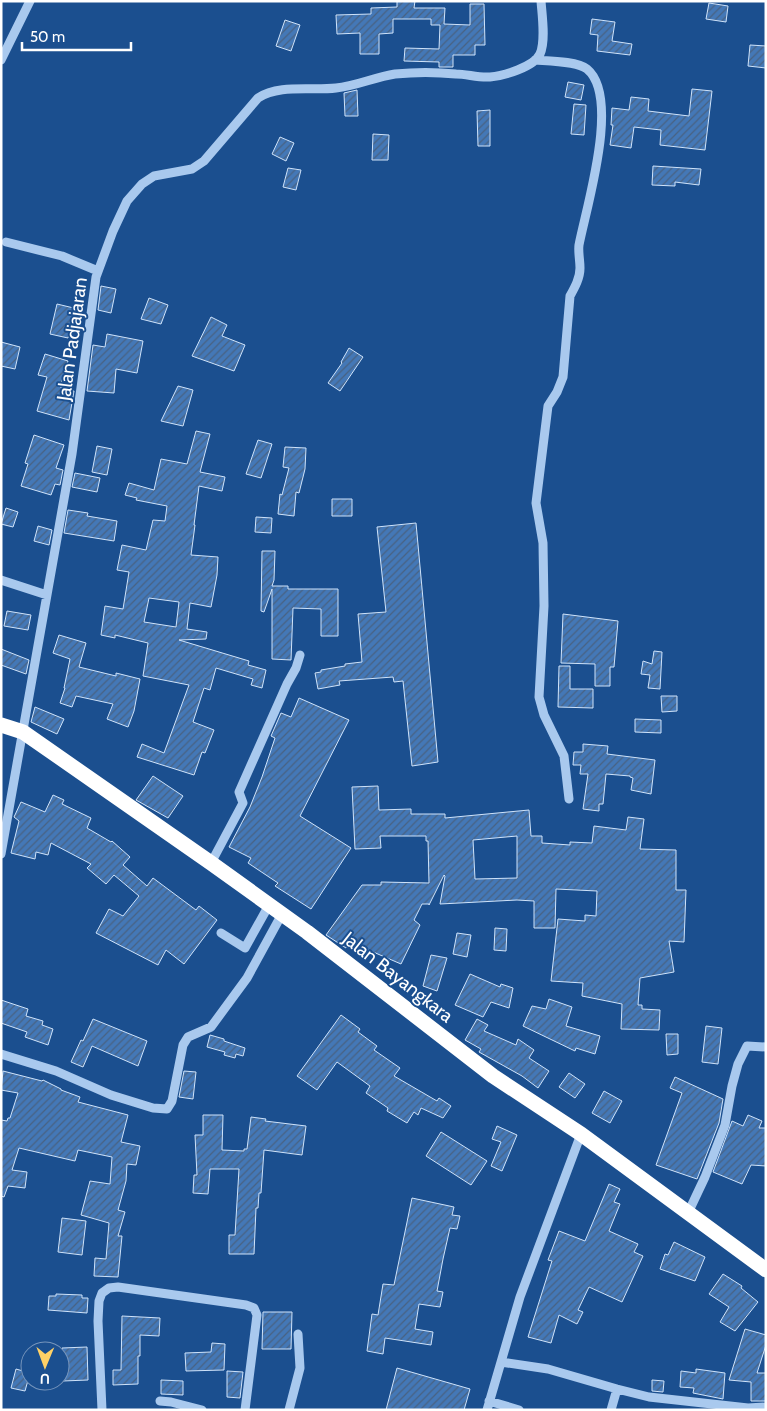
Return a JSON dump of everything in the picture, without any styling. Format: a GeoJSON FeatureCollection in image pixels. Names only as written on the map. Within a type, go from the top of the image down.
{"type":"FeatureCollection","features":[{"type":"Feature","properties":{"kind":"highway","name":"Jalan Bayangkara"},"geometry":{"type":"LineString","coordinates":[[1,725],[23,732],[269,904],[493,1076],[581,1134],[766,1270]]}},
{"type":"Feature","properties":{"kind":"street"},"geometry":{"type":"LineString","coordinates":[[1,60],[5,45],[30,1]]}},
{"type":"Feature","properties":{"kind":"street"},"geometry":{"type":"LineString","coordinates":[[535,60],[540,54],[542,45],[543,22],[541,1]]}},
{"type":"Feature","properties":{"kind":"street"},"geometry":{"type":"LineString","coordinates":[[535,60],[568,62],[587,69],[595,81],[601,98],[602,120],[599,153],[578,247],[580,270],[577,285],[570,296],[563,377],[557,392],[548,406],[536,503],[543,543],[544,597],[540,697],[544,715],[564,756],[569,799]]}},
{"type":"Feature","properties":{"kind":"street","name":"Jalan Padjajaran"},"geometry":{"type":"LineString","coordinates":[[1,854],[72,454],[96,277],[113,231],[128,201],[142,184],[154,176],[192,169],[204,161],[262,95],[278,91],[350,86],[396,74],[438,73],[490,77],[515,71],[535,60]]}},
{"type":"Feature","properties":{"kind":"street"},"geometry":{"type":"LineString","coordinates":[[6,242],[55,254],[98,271]]}},
{"type":"Feature","properties":{"kind":"street"},"geometry":{"type":"LineString","coordinates":[[1,580],[47,595]]}},
{"type":"Feature","properties":{"kind":"street"},"geometry":{"type":"LineString","coordinates":[[211,863],[243,803],[239,792],[286,684],[296,668],[300,655]]}},
{"type":"Feature","properties":{"kind":"street"},"geometry":{"type":"LineString","coordinates":[[221,933],[245,948],[269,904]]}},
{"type":"Feature","properties":{"kind":"street"},"geometry":{"type":"LineString","coordinates":[[1,1054],[56,1071],[111,1094],[152,1108],[167,1109],[172,1101],[183,1045],[188,1037],[211,1027],[247,978],[282,914]]}},
{"type":"Feature","properties":{"kind":"street"},"geometry":{"type":"LineString","coordinates":[[688,1213],[705,1178],[725,1125],[732,1086],[744,1052],[747,1046],[766,1047]]}},
{"type":"Feature","properties":{"kind":"street"},"geometry":{"type":"LineString","coordinates":[[519,1410],[488,1405],[520,1297],[581,1134]]}},
{"type":"Feature","properties":{"kind":"street"},"geometry":{"type":"LineString","coordinates":[[102,1410],[98,1321],[99,1301],[102,1293],[109,1288],[118,1287],[189,1296],[254,1308],[257,1315],[245,1410]]}},
{"type":"Feature","properties":{"kind":"street"},"geometry":{"type":"LineString","coordinates":[[289,1410],[300,1368],[298,1334]]}},
{"type":"Feature","properties":{"kind":"street"},"geometry":{"type":"LineString","coordinates":[[501,1362],[548,1369],[617,1389],[657,1398],[748,1408],[766,1407]]}},
{"type":"Feature","properties":{"kind":"street"},"geometry":{"type":"LineString","coordinates":[[610,1410],[617,1389]]}},
{"type":"Feature","properties":{"kind":"street"},"geometry":{"type":"LineString","coordinates":[[617,1389],[618,1410]]}},
{"type":"Feature","properties":{"kind":"street"},"geometry":{"type":"LineString","coordinates":[[160,1401],[202,1410]]}},
{"type":"Feature","properties":{"kind":"building"},"geometry":{"type":"Polygon","coordinates":[[[397,1],[415,1],[414,8],[445,8],[444,24],[470,25],[470,4],[484,4],[485,45],[475,45],[475,55],[453,55],[453,67],[439,67],[439,62],[404,61],[405,48],[439,49],[440,25],[431,25],[431,19],[393,19],[393,33],[379,34],[379,54],[360,54],[360,33],[337,34],[336,15],[371,14],[371,8],[397,7],[397,1]]]}},
{"type":"Feature","properties":{"kind":"building"},"geometry":{"type":"Polygon","coordinates":[[[709,3],[728,6],[726,22],[706,19],[709,3]]]}},
{"type":"Feature","properties":{"kind":"building"},"geometry":{"type":"Polygon","coordinates":[[[592,19],[615,22],[612,41],[632,44],[630,55],[597,51],[598,35],[590,34],[592,19]]]}},
{"type":"Feature","properties":{"kind":"building"},"geometry":{"type":"Polygon","coordinates":[[[285,20],[300,25],[291,51],[276,46],[285,20]]]}},
{"type":"Feature","properties":{"kind":"building"},"geometry":{"type":"Polygon","coordinates":[[[750,45],[766,46],[766,68],[748,66],[750,45]]]}},
{"type":"Feature","properties":{"kind":"building"},"geometry":{"type":"Polygon","coordinates":[[[568,82],[584,85],[581,100],[565,97],[568,82]]]}},
{"type":"Feature","properties":{"kind":"building"},"geometry":{"type":"Polygon","coordinates":[[[692,89],[712,91],[705,150],[660,145],[661,130],[634,127],[631,148],[610,145],[613,125],[611,125],[612,108],[629,110],[631,97],[649,99],[648,111],[689,116],[692,89]]]}},
{"type":"Feature","properties":{"kind":"building"},"geometry":{"type":"Polygon","coordinates":[[[357,90],[358,116],[345,116],[344,93],[357,90]]]}},
{"type":"Feature","properties":{"kind":"building"},"geometry":{"type":"Polygon","coordinates":[[[574,104],[586,105],[584,135],[571,134],[574,104]]]}},
{"type":"Feature","properties":{"kind":"building"},"geometry":{"type":"Polygon","coordinates":[[[490,110],[490,146],[478,146],[477,111],[490,110]]]}},
{"type":"Feature","properties":{"kind":"building"},"geometry":{"type":"Polygon","coordinates":[[[373,134],[389,135],[388,160],[372,160],[373,134]]]}},
{"type":"Feature","properties":{"kind":"building"},"geometry":{"type":"Polygon","coordinates":[[[280,137],[294,143],[286,161],[272,154],[280,137]]]}},
{"type":"Feature","properties":{"kind":"building"},"geometry":{"type":"Polygon","coordinates":[[[653,166],[701,169],[699,185],[675,182],[675,186],[652,185],[653,166]]]}},
{"type":"Feature","properties":{"kind":"building"},"geometry":{"type":"Polygon","coordinates":[[[288,168],[301,170],[296,190],[283,187],[288,168]]]}},
{"type":"Feature","properties":{"kind":"building"},"geometry":{"type":"Polygon","coordinates":[[[101,286],[116,289],[111,313],[98,310],[101,286]]]}},
{"type":"Feature","properties":{"kind":"building"},"geometry":{"type":"Polygon","coordinates":[[[149,298],[168,305],[161,324],[141,319],[149,298]]]}},
{"type":"Feature","properties":{"kind":"building"},"geometry":{"type":"Polygon","coordinates":[[[57,304],[82,310],[78,327],[71,326],[68,338],[50,334],[57,304]]]}},
{"type":"Feature","properties":{"kind":"building"},"geometry":{"type":"Polygon","coordinates":[[[211,317],[227,325],[222,336],[245,345],[234,371],[192,356],[211,317]]]}},
{"type":"Feature","properties":{"kind":"building"},"geometry":{"type":"Polygon","coordinates":[[[107,334],[143,341],[137,373],[116,369],[114,393],[87,391],[93,345],[105,347],[107,334]]]}},
{"type":"Feature","properties":{"kind":"building"},"geometry":{"type":"Polygon","coordinates":[[[1,342],[20,347],[15,369],[1,366],[1,342]]]}},
{"type":"Feature","properties":{"kind":"building"},"geometry":{"type":"Polygon","coordinates":[[[349,348],[363,357],[340,391],[328,383],[342,363],[349,348]]]}},
{"type":"Feature","properties":{"kind":"building"},"geometry":{"type":"Polygon","coordinates":[[[45,354],[68,361],[60,387],[74,391],[69,420],[37,411],[47,377],[38,375],[45,354]]]}},
{"type":"Feature","properties":{"kind":"building"},"geometry":{"type":"Polygon","coordinates":[[[178,386],[193,390],[183,426],[161,421],[178,386]]]}},
{"type":"Feature","properties":{"kind":"building"},"geometry":{"type":"Polygon","coordinates":[[[196,431],[210,434],[200,472],[225,477],[222,491],[199,486],[194,525],[191,555],[218,557],[217,575],[211,607],[190,603],[187,629],[207,632],[206,639],[179,640],[249,661],[248,665],[266,670],[262,688],[251,685],[253,679],[216,668],[210,690],[204,688],[193,722],[214,730],[205,753],[202,752],[194,775],[137,757],[142,744],[164,753],[189,685],[143,676],[148,643],[115,635],[115,638],[101,635],[105,606],[123,609],[129,572],[117,570],[122,545],[146,550],[153,520],[165,521],[167,506],[136,500],[137,498],[125,495],[129,483],[154,490],[161,459],[187,464],[196,431]],[[149,598],[144,622],[176,627],[179,602],[149,598]]]}},
{"type":"Feature","properties":{"kind":"building"},"geometry":{"type":"Polygon","coordinates":[[[34,435],[64,445],[56,468],[63,470],[60,485],[55,484],[51,495],[21,486],[28,464],[25,463],[34,435]]]}},
{"type":"Feature","properties":{"kind":"building"},"geometry":{"type":"Polygon","coordinates":[[[258,440],[272,444],[261,478],[246,474],[258,440]]]}},
{"type":"Feature","properties":{"kind":"building"},"geometry":{"type":"Polygon","coordinates":[[[97,446],[112,449],[107,475],[92,472],[97,446]]]}},
{"type":"Feature","properties":{"kind":"building"},"geometry":{"type":"Polygon","coordinates":[[[285,447],[306,448],[305,469],[299,493],[296,492],[294,516],[278,514],[280,494],[282,495],[289,468],[283,467],[285,447]]]}},
{"type":"Feature","properties":{"kind":"building"},"geometry":{"type":"Polygon","coordinates":[[[75,473],[100,478],[97,492],[72,487],[75,473]]]}},
{"type":"Feature","properties":{"kind":"building"},"geometry":{"type":"Polygon","coordinates":[[[332,499],[352,499],[352,516],[332,516],[332,499]]]}},
{"type":"Feature","properties":{"kind":"building"},"geometry":{"type":"Polygon","coordinates":[[[6,508],[18,512],[13,527],[1,524],[6,508]]]}},
{"type":"Feature","properties":{"kind":"building"},"geometry":{"type":"Polygon","coordinates":[[[68,510],[88,513],[87,516],[117,521],[114,541],[64,533],[68,510]]]}},
{"type":"Feature","properties":{"kind":"building"},"geometry":{"type":"Polygon","coordinates":[[[256,517],[272,518],[271,533],[255,532],[256,517]]]}},
{"type":"Feature","properties":{"kind":"building"},"geometry":{"type":"Polygon","coordinates":[[[416,523],[438,762],[412,766],[403,681],[394,682],[393,677],[339,681],[340,685],[318,689],[315,673],[321,672],[321,670],[345,666],[345,664],[362,662],[358,614],[386,612],[377,527],[416,523]]]}},
{"type":"Feature","properties":{"kind":"building"},"geometry":{"type":"Polygon","coordinates":[[[38,526],[52,530],[49,545],[34,541],[38,526]]]}},
{"type":"Feature","properties":{"kind":"building"},"geometry":{"type":"Polygon","coordinates":[[[262,551],[275,551],[272,586],[288,586],[288,589],[338,589],[338,636],[321,636],[321,609],[293,608],[291,660],[272,659],[272,589],[264,612],[261,611],[262,551]]]}},
{"type":"Feature","properties":{"kind":"building"},"geometry":{"type":"Polygon","coordinates":[[[7,611],[31,615],[28,630],[4,626],[7,611]]]}},
{"type":"Feature","properties":{"kind":"building"},"geometry":{"type":"Polygon","coordinates":[[[563,614],[618,621],[614,667],[610,667],[610,686],[595,686],[595,664],[561,663],[563,614]]]}},
{"type":"Feature","properties":{"kind":"building"},"geometry":{"type":"Polygon","coordinates":[[[59,635],[86,643],[79,667],[116,676],[116,673],[140,679],[134,711],[128,727],[107,719],[113,704],[76,696],[72,707],[60,703],[65,688],[70,659],[53,653],[59,635]]]}},
{"type":"Feature","properties":{"kind":"building"},"geometry":{"type":"Polygon","coordinates":[[[1,649],[29,660],[26,674],[1,665],[1,649]]]}},
{"type":"Feature","properties":{"kind":"building"},"geometry":{"type":"Polygon","coordinates":[[[654,651],[662,652],[660,689],[648,688],[650,675],[641,674],[643,661],[652,664],[654,651]]]}},
{"type":"Feature","properties":{"kind":"building"},"geometry":{"type":"Polygon","coordinates":[[[559,666],[570,666],[570,689],[593,689],[593,708],[558,707],[559,666]]]}},
{"type":"Feature","properties":{"kind":"building"},"geometry":{"type":"Polygon","coordinates":[[[661,696],[677,696],[677,711],[662,712],[661,696]]]}},
{"type":"Feature","properties":{"kind":"building"},"geometry":{"type":"Polygon","coordinates":[[[299,698],[349,720],[300,816],[351,848],[311,909],[275,886],[278,883],[248,863],[251,858],[229,847],[250,807],[262,777],[275,738],[271,736],[281,713],[291,717],[299,698]]]}},
{"type":"Feature","properties":{"kind":"building"},"geometry":{"type":"Polygon","coordinates":[[[35,707],[64,719],[57,734],[31,722],[35,707]]]}},
{"type":"Feature","properties":{"kind":"building"},"geometry":{"type":"Polygon","coordinates":[[[635,719],[661,720],[661,733],[635,732],[635,719]]]}},
{"type":"Feature","properties":{"kind":"building"},"geometry":{"type":"Polygon","coordinates":[[[583,744],[608,746],[607,754],[655,760],[651,794],[631,790],[633,778],[630,776],[606,774],[603,804],[599,804],[599,811],[583,809],[588,774],[580,774],[581,765],[573,765],[574,752],[583,752],[583,744]]]}},
{"type":"Feature","properties":{"kind":"building"},"geometry":{"type":"Polygon","coordinates":[[[153,776],[183,796],[168,818],[136,800],[153,776]]]}},
{"type":"Feature","properties":{"kind":"building"},"geometry":{"type":"Polygon","coordinates":[[[378,786],[379,810],[411,809],[411,814],[445,814],[445,818],[529,810],[531,836],[542,836],[542,843],[570,845],[570,842],[592,843],[594,826],[626,830],[628,817],[644,819],[640,849],[676,850],[676,890],[686,890],[684,942],[669,941],[674,972],[640,978],[638,1005],[642,1005],[642,1009],[660,1010],[659,1030],[621,1029],[622,1004],[582,996],[583,983],[551,981],[558,919],[585,921],[585,915],[596,916],[597,891],[556,889],[555,928],[534,928],[534,901],[517,900],[440,904],[444,875],[429,905],[422,904],[414,920],[420,925],[401,964],[350,942],[346,948],[326,935],[362,885],[381,885],[381,882],[429,883],[428,841],[426,841],[426,836],[380,836],[381,848],[355,849],[352,787],[378,786]],[[517,836],[473,840],[475,879],[517,878],[517,836]]]}},
{"type":"Feature","properties":{"kind":"building"},"geometry":{"type":"Polygon","coordinates":[[[53,795],[64,800],[62,804],[91,818],[87,828],[112,841],[130,857],[123,865],[147,886],[153,878],[196,910],[199,906],[217,920],[184,964],[166,950],[158,965],[96,933],[109,909],[123,916],[139,896],[114,875],[106,884],[87,868],[91,864],[51,843],[48,855],[36,852],[35,859],[11,853],[19,821],[14,817],[21,802],[45,812],[53,795]]]}},
{"type":"Feature","properties":{"kind":"building"},"geometry":{"type":"Polygon","coordinates":[[[495,928],[507,929],[506,951],[494,950],[495,928]]]}},
{"type":"Feature","properties":{"kind":"building"},"geometry":{"type":"Polygon","coordinates":[[[457,933],[471,935],[467,957],[453,954],[457,933]]]}},
{"type":"Feature","properties":{"kind":"building"},"geometry":{"type":"Polygon","coordinates":[[[431,955],[447,958],[437,991],[423,986],[431,955]]]}},
{"type":"Feature","properties":{"kind":"building"},"geometry":{"type":"Polygon","coordinates":[[[470,974],[500,987],[501,984],[513,988],[509,1008],[491,1002],[483,1017],[455,1005],[470,974]]]}},
{"type":"Feature","properties":{"kind":"building"},"geometry":{"type":"Polygon","coordinates":[[[549,999],[572,1007],[566,1026],[600,1036],[595,1054],[576,1048],[575,1051],[523,1026],[532,1006],[546,1009],[549,999]]]}},
{"type":"Feature","properties":{"kind":"building"},"geometry":{"type":"Polygon","coordinates":[[[1,1000],[28,1009],[26,1016],[43,1021],[42,1025],[53,1029],[48,1045],[25,1037],[27,1032],[1,1023],[1,1000]]]}},
{"type":"Feature","properties":{"kind":"building"},"geometry":{"type":"Polygon","coordinates":[[[341,1015],[360,1029],[358,1032],[377,1046],[374,1050],[400,1068],[394,1076],[437,1101],[439,1098],[451,1106],[443,1118],[421,1108],[418,1115],[414,1112],[407,1123],[387,1111],[388,1108],[366,1093],[370,1086],[337,1062],[317,1090],[297,1076],[341,1015]]]}},
{"type":"Feature","properties":{"kind":"building"},"geometry":{"type":"Polygon","coordinates":[[[93,1019],[147,1041],[138,1066],[92,1046],[83,1067],[71,1062],[93,1019]]]}},
{"type":"Feature","properties":{"kind":"building"},"geometry":{"type":"Polygon","coordinates":[[[477,1019],[488,1025],[484,1031],[516,1045],[518,1039],[534,1050],[529,1058],[549,1071],[538,1088],[522,1076],[479,1052],[481,1049],[465,1040],[477,1019]]]}},
{"type":"Feature","properties":{"kind":"building"},"geometry":{"type":"Polygon","coordinates":[[[706,1026],[722,1028],[718,1064],[702,1062],[706,1026]]]}},
{"type":"Feature","properties":{"kind":"building"},"geometry":{"type":"Polygon","coordinates":[[[666,1034],[678,1034],[678,1054],[667,1055],[666,1034]]]}},
{"type":"Feature","properties":{"kind":"building"},"geometry":{"type":"Polygon","coordinates":[[[210,1035],[245,1048],[243,1056],[236,1054],[235,1058],[224,1055],[225,1052],[207,1047],[210,1035]]]}},
{"type":"Feature","properties":{"kind":"building"},"geometry":{"type":"Polygon","coordinates":[[[3,1071],[43,1080],[61,1090],[80,1097],[78,1102],[128,1115],[121,1142],[140,1146],[136,1165],[127,1164],[126,1181],[118,1210],[125,1212],[118,1236],[122,1236],[118,1277],[94,1276],[95,1258],[106,1259],[109,1223],[81,1215],[90,1181],[110,1184],[112,1157],[78,1150],[75,1161],[19,1148],[12,1170],[27,1172],[25,1188],[8,1186],[4,1197],[1,1196],[1,1120],[7,1121],[10,1118],[18,1093],[1,1090],[3,1071]]]}},
{"type":"Feature","properties":{"kind":"building"},"geometry":{"type":"Polygon","coordinates":[[[184,1071],[196,1072],[193,1099],[179,1097],[184,1071]]]}},
{"type":"Feature","properties":{"kind":"building"},"geometry":{"type":"Polygon","coordinates":[[[569,1073],[585,1084],[575,1098],[559,1087],[569,1073]]]}},
{"type":"Feature","properties":{"kind":"building"},"geometry":{"type":"Polygon","coordinates":[[[675,1077],[723,1099],[719,1123],[697,1179],[656,1165],[682,1093],[670,1088],[675,1077]]]}},
{"type":"Feature","properties":{"kind":"building"},"geometry":{"type":"Polygon","coordinates":[[[604,1091],[622,1101],[610,1123],[592,1113],[604,1091]]]}},
{"type":"Feature","properties":{"kind":"building"},"geometry":{"type":"Polygon","coordinates":[[[203,1115],[223,1115],[222,1150],[244,1151],[244,1149],[247,1149],[251,1117],[266,1119],[265,1121],[306,1126],[302,1155],[264,1150],[261,1193],[259,1193],[258,1208],[256,1208],[254,1254],[229,1254],[229,1235],[235,1235],[239,1169],[210,1169],[208,1194],[193,1193],[194,1175],[197,1175],[195,1135],[203,1135],[203,1115]]]}},
{"type":"Feature","properties":{"kind":"building"},"geometry":{"type":"Polygon","coordinates":[[[748,1115],[762,1121],[759,1128],[766,1128],[766,1166],[751,1165],[742,1184],[713,1172],[732,1121],[743,1126],[748,1115]]]}},
{"type":"Feature","properties":{"kind":"building"},"geometry":{"type":"Polygon","coordinates":[[[497,1126],[517,1135],[502,1171],[491,1166],[501,1142],[492,1139],[497,1126]]]}},
{"type":"Feature","properties":{"kind":"building"},"geometry":{"type":"Polygon","coordinates":[[[441,1132],[487,1161],[471,1185],[426,1156],[441,1132]]]}},
{"type":"Feature","properties":{"kind":"building"},"geometry":{"type":"Polygon","coordinates":[[[609,1184],[620,1189],[614,1202],[620,1204],[609,1231],[638,1244],[634,1252],[643,1256],[622,1302],[589,1287],[578,1310],[583,1312],[577,1324],[559,1315],[551,1343],[528,1337],[552,1261],[548,1260],[559,1231],[585,1241],[609,1184]]]}},
{"type":"Feature","properties":{"kind":"building"},"geometry":{"type":"Polygon","coordinates":[[[412,1198],[454,1207],[452,1215],[460,1216],[457,1229],[450,1228],[443,1259],[437,1291],[443,1292],[440,1307],[419,1304],[415,1329],[433,1332],[431,1345],[385,1338],[383,1354],[367,1351],[372,1314],[378,1315],[383,1284],[394,1285],[412,1198]]]}},
{"type":"Feature","properties":{"kind":"building"},"geometry":{"type":"Polygon","coordinates":[[[62,1218],[86,1221],[82,1255],[58,1252],[62,1218]]]}},
{"type":"Feature","properties":{"kind":"building"},"geometry":{"type":"Polygon","coordinates":[[[674,1242],[705,1257],[695,1281],[660,1269],[665,1254],[668,1255],[674,1242]]]}},
{"type":"Feature","properties":{"kind":"building"},"geometry":{"type":"Polygon","coordinates":[[[723,1274],[742,1286],[741,1288],[758,1302],[735,1331],[720,1322],[729,1307],[709,1294],[723,1274]]]}},
{"type":"Feature","properties":{"kind":"building"},"geometry":{"type":"Polygon","coordinates":[[[56,1294],[82,1295],[82,1298],[88,1298],[87,1313],[48,1310],[49,1296],[56,1296],[56,1294]]]}},
{"type":"Feature","properties":{"kind":"building"},"geometry":{"type":"Polygon","coordinates":[[[263,1312],[292,1312],[291,1349],[262,1349],[263,1312]]]}},
{"type":"Feature","properties":{"kind":"building"},"geometry":{"type":"Polygon","coordinates":[[[122,1316],[160,1318],[159,1336],[140,1335],[138,1384],[113,1385],[113,1370],[121,1370],[122,1316]]]}},
{"type":"Feature","properties":{"kind":"building"},"geometry":{"type":"Polygon","coordinates":[[[745,1329],[766,1335],[766,1345],[757,1373],[766,1373],[766,1401],[751,1401],[751,1382],[729,1380],[745,1329]]]}},
{"type":"Feature","properties":{"kind":"building"},"geometry":{"type":"Polygon","coordinates":[[[212,1343],[225,1344],[224,1370],[186,1371],[185,1353],[211,1352],[212,1343]]]}},
{"type":"Feature","properties":{"kind":"building"},"geometry":{"type":"Polygon","coordinates":[[[87,1347],[88,1380],[70,1381],[70,1348],[87,1347]]]}},
{"type":"Feature","properties":{"kind":"building"},"geometry":{"type":"Polygon","coordinates":[[[397,1368],[470,1389],[464,1410],[386,1410],[397,1368]]]}},
{"type":"Feature","properties":{"kind":"building"},"geometry":{"type":"Polygon","coordinates":[[[16,1369],[20,1370],[20,1390],[11,1388],[16,1369]]]}},
{"type":"Feature","properties":{"kind":"building"},"geometry":{"type":"Polygon","coordinates":[[[696,1369],[725,1373],[723,1399],[693,1393],[694,1388],[680,1387],[681,1371],[696,1373],[696,1369]]]}},
{"type":"Feature","properties":{"kind":"building"},"geometry":{"type":"Polygon","coordinates":[[[227,1371],[243,1372],[240,1398],[227,1397],[227,1371]]]}},
{"type":"Feature","properties":{"kind":"building"},"geometry":{"type":"Polygon","coordinates":[[[161,1380],[183,1381],[183,1395],[161,1394],[161,1380]]]}},
{"type":"Feature","properties":{"kind":"building"},"geometry":{"type":"Polygon","coordinates":[[[652,1380],[664,1381],[663,1392],[652,1391],[652,1380]]]}}]}
